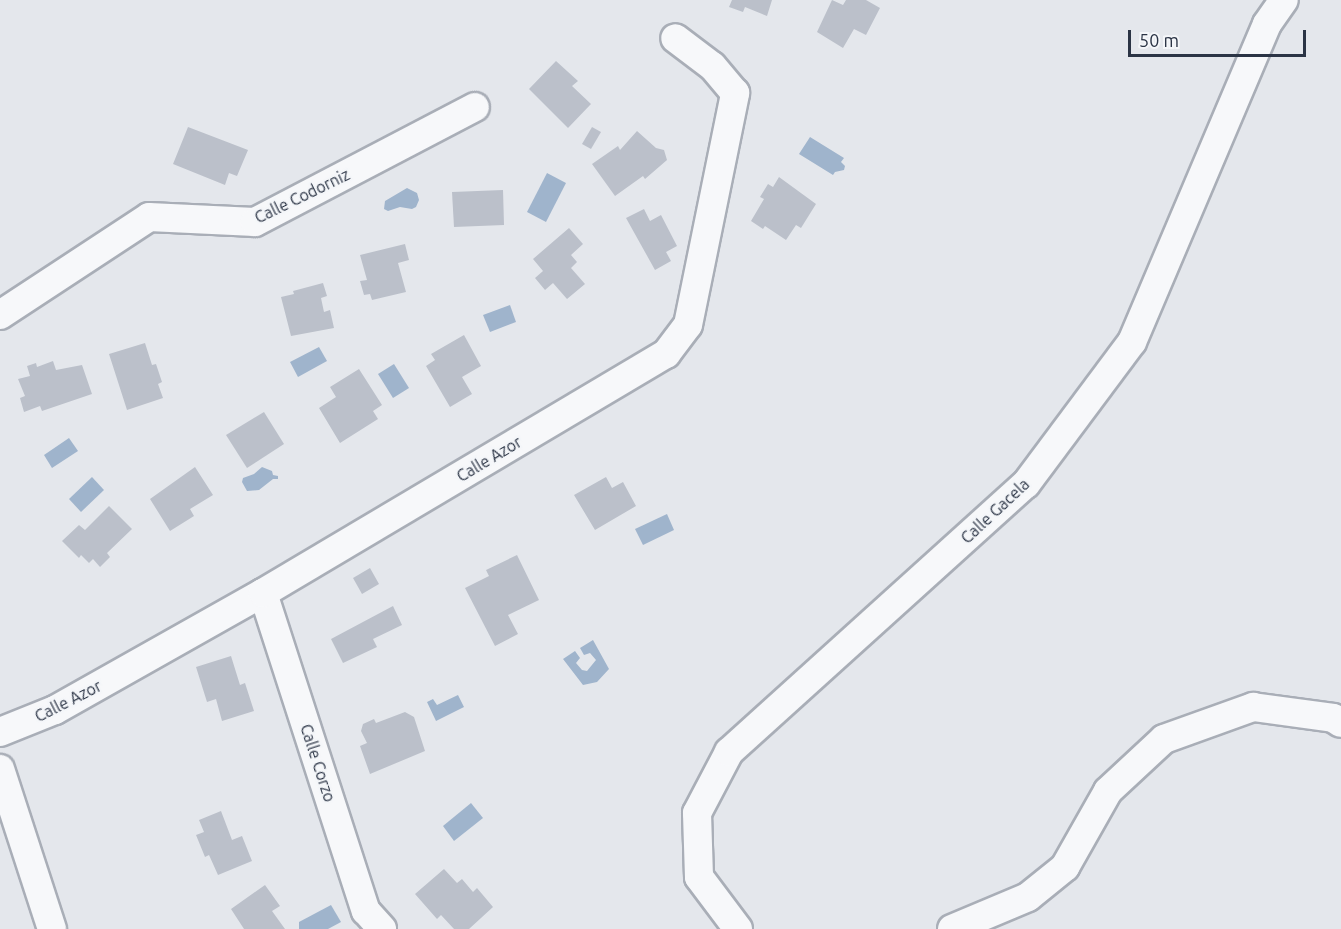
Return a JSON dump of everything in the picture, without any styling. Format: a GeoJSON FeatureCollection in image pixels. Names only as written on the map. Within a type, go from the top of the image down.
{"type":"FeatureCollection","features":[{"type":"Feature","properties":{"kind":"street","name":"Calle Gacela"},"geometry":{"type":"LineString","coordinates":[[738,929],[699,877],[697,813],[729,752],[1026,484],[1132,342],[1267,24],[1284,0]]}},
{"type":"Feature","properties":{"kind":"street","name":"Calle Azor"},"geometry":{"type":"LineString","coordinates":[[0,732],[55,710],[263,593],[666,354],[688,325],[735,93],[712,66],[675,38]]}},
{"type":"Feature","properties":{"kind":"street","name":"Calle Codorniz"},"geometry":{"type":"LineString","coordinates":[[0,315],[149,217],[255,222],[475,107]]}},
{"type":"Feature","properties":{"kind":"street","name":"Calle Corzo"},"geometry":{"type":"LineString","coordinates":[[263,593],[366,912],[382,929]]}},
{"type":"Feature","properties":{"kind":"street"},"geometry":{"type":"LineString","coordinates":[[952,929],[1028,897],[1065,867],[1108,791],[1164,739],[1253,706],[1333,718],[1341,723]]}},
{"type":"Feature","properties":{"kind":"street"},"geometry":{"type":"LineString","coordinates":[[0,769],[52,929]]}},
{"type":"Feature","properties":{"kind":"water"},"geometry":{"type":"Polygon","coordinates":[[[810,137],[844,158],[841,162],[845,166],[844,170],[835,172],[833,175],[799,154],[810,137]]]}},
{"type":"Feature","properties":{"kind":"water"},"geometry":{"type":"Polygon","coordinates":[[[547,173],[566,183],[546,222],[527,212],[547,173]]]}},
{"type":"Feature","properties":{"kind":"water"},"geometry":{"type":"Polygon","coordinates":[[[407,188],[417,193],[419,200],[416,207],[412,209],[400,207],[388,211],[384,209],[385,201],[407,188]]]}},
{"type":"Feature","properties":{"kind":"water"},"geometry":{"type":"Polygon","coordinates":[[[510,305],[516,322],[490,332],[483,315],[510,305]]]}},
{"type":"Feature","properties":{"kind":"water"},"geometry":{"type":"Polygon","coordinates":[[[319,347],[327,361],[298,377],[290,362],[319,347]]]}},
{"type":"Feature","properties":{"kind":"water"},"geometry":{"type":"Polygon","coordinates":[[[394,364],[409,388],[393,398],[378,374],[394,364]]]}},
{"type":"Feature","properties":{"kind":"water"},"geometry":{"type":"Polygon","coordinates":[[[69,438],[78,451],[52,468],[44,455],[69,438]]]}},
{"type":"Feature","properties":{"kind":"water"},"geometry":{"type":"Polygon","coordinates":[[[262,467],[272,471],[278,479],[273,479],[259,490],[247,491],[242,482],[243,478],[254,474],[262,467]]]}},
{"type":"Feature","properties":{"kind":"water"},"geometry":{"type":"Polygon","coordinates":[[[92,477],[104,490],[81,512],[69,499],[92,477]]]}},
{"type":"Feature","properties":{"kind":"water"},"geometry":{"type":"Polygon","coordinates":[[[667,514],[674,530],[643,545],[635,529],[667,514]]]}},
{"type":"Feature","properties":{"kind":"water"},"geometry":{"type":"Polygon","coordinates":[[[593,640],[609,669],[597,682],[583,685],[563,659],[575,651],[580,658],[576,663],[582,670],[587,671],[596,660],[590,653],[584,655],[580,648],[593,640]]]}},
{"type":"Feature","properties":{"kind":"water"},"geometry":{"type":"Polygon","coordinates":[[[458,695],[464,707],[436,721],[427,702],[433,699],[437,705],[458,695]]]}},
{"type":"Feature","properties":{"kind":"water"},"geometry":{"type":"Polygon","coordinates":[[[471,803],[483,818],[454,841],[443,826],[471,803]]]}},
{"type":"Feature","properties":{"kind":"water"},"geometry":{"type":"Polygon","coordinates":[[[331,905],[341,922],[328,929],[299,929],[299,922],[331,905]]]}},
{"type":"Feature","properties":{"kind":"building"},"geometry":{"type":"Polygon","coordinates":[[[732,0],[772,0],[767,16],[745,7],[743,12],[729,7],[732,0]]]}},
{"type":"Feature","properties":{"kind":"building"},"geometry":{"type":"Polygon","coordinates":[[[832,0],[843,5],[846,0],[866,0],[880,8],[866,35],[854,29],[843,48],[817,32],[832,0]]]}},
{"type":"Feature","properties":{"kind":"building"},"geometry":{"type":"Polygon","coordinates":[[[556,61],[578,81],[572,86],[591,104],[568,128],[529,89],[556,61]]]}},
{"type":"Feature","properties":{"kind":"building"},"geometry":{"type":"Polygon","coordinates":[[[188,127],[248,150],[237,176],[229,173],[225,185],[173,164],[188,127]]]}},
{"type":"Feature","properties":{"kind":"building"},"geometry":{"type":"Polygon","coordinates":[[[592,127],[601,132],[591,149],[582,144],[592,127]]]}},
{"type":"Feature","properties":{"kind":"building"},"geometry":{"type":"Polygon","coordinates":[[[637,131],[656,148],[664,150],[667,160],[645,179],[643,176],[615,196],[592,164],[618,146],[620,150],[637,131]]]}},
{"type":"Feature","properties":{"kind":"building"},"geometry":{"type":"Polygon","coordinates":[[[779,177],[816,204],[801,228],[796,225],[786,240],[765,226],[763,229],[751,221],[764,199],[760,197],[768,184],[773,187],[779,177]]]}},
{"type":"Feature","properties":{"kind":"building"},"geometry":{"type":"Polygon","coordinates":[[[503,190],[504,225],[454,227],[452,192],[503,190]]]}},
{"type":"Feature","properties":{"kind":"building"},"geometry":{"type":"Polygon","coordinates":[[[644,209],[650,221],[661,215],[677,246],[666,252],[671,261],[655,270],[626,218],[644,209]]]}},
{"type":"Feature","properties":{"kind":"building"},"geometry":{"type":"Polygon","coordinates":[[[569,228],[583,244],[571,255],[577,262],[571,268],[585,284],[567,299],[553,283],[545,290],[535,278],[543,271],[533,259],[569,228]]]}},
{"type":"Feature","properties":{"kind":"building"},"geometry":{"type":"Polygon","coordinates":[[[405,244],[409,260],[398,263],[406,292],[372,300],[370,294],[364,295],[360,281],[367,280],[360,255],[405,244]]]}},
{"type":"Feature","properties":{"kind":"building"},"geometry":{"type":"Polygon","coordinates":[[[323,283],[327,296],[321,298],[324,312],[330,310],[334,328],[291,336],[281,297],[294,294],[293,291],[323,283]]]}},
{"type":"Feature","properties":{"kind":"building"},"geometry":{"type":"Polygon","coordinates":[[[464,335],[481,366],[462,377],[472,394],[450,407],[426,366],[435,360],[431,354],[464,335]]]}},
{"type":"Feature","properties":{"kind":"building"},"geometry":{"type":"Polygon","coordinates":[[[145,343],[152,365],[156,364],[162,382],[158,384],[163,398],[127,410],[109,354],[145,343]]]}},
{"type":"Feature","properties":{"kind":"building"},"geometry":{"type":"Polygon","coordinates":[[[53,361],[56,370],[82,365],[92,394],[42,411],[40,406],[24,412],[20,398],[25,396],[18,379],[30,376],[27,366],[36,363],[37,367],[53,361]]]}},
{"type":"Feature","properties":{"kind":"building"},"geometry":{"type":"Polygon","coordinates":[[[359,369],[382,405],[373,411],[378,419],[340,443],[319,408],[336,397],[330,387],[359,369]]]}},
{"type":"Feature","properties":{"kind":"building"},"geometry":{"type":"Polygon","coordinates":[[[264,412],[284,444],[247,468],[226,435],[264,412]]]}},
{"type":"Feature","properties":{"kind":"building"},"geometry":{"type":"Polygon","coordinates":[[[195,467],[213,495],[190,509],[194,516],[170,531],[150,499],[195,467]]]}},
{"type":"Feature","properties":{"kind":"building"},"geometry":{"type":"Polygon","coordinates":[[[606,477],[612,488],[623,482],[636,506],[595,530],[574,495],[606,477]]]}},
{"type":"Feature","properties":{"kind":"building"},"geometry":{"type":"Polygon","coordinates":[[[109,506],[132,529],[107,553],[110,557],[100,567],[93,559],[89,563],[81,555],[79,558],[62,541],[79,525],[85,530],[109,506]]]}},
{"type":"Feature","properties":{"kind":"building"},"geometry":{"type":"Polygon","coordinates":[[[517,555],[539,600],[508,615],[518,634],[495,646],[465,588],[489,576],[486,570],[517,555]]]}},
{"type":"Feature","properties":{"kind":"building"},"geometry":{"type":"Polygon","coordinates":[[[370,568],[379,584],[362,594],[353,578],[370,568]]]}},
{"type":"Feature","properties":{"kind":"building"},"geometry":{"type":"Polygon","coordinates":[[[393,606],[402,625],[373,639],[377,647],[343,663],[331,639],[393,606]]]}},
{"type":"Feature","properties":{"kind":"building"},"geometry":{"type":"Polygon","coordinates":[[[231,656],[240,685],[245,683],[254,711],[222,721],[216,699],[207,702],[196,667],[231,656]]]}},
{"type":"Feature","properties":{"kind":"building"},"geometry":{"type":"Polygon","coordinates":[[[405,712],[414,717],[425,751],[370,774],[360,746],[367,743],[361,731],[363,724],[374,719],[376,723],[405,712]]]}},
{"type":"Feature","properties":{"kind":"building"},"geometry":{"type":"Polygon","coordinates":[[[221,811],[232,840],[242,836],[252,861],[218,875],[209,855],[205,857],[196,835],[204,832],[199,820],[221,811]]]}},
{"type":"Feature","properties":{"kind":"building"},"geometry":{"type":"Polygon","coordinates":[[[444,869],[457,883],[462,879],[473,892],[477,888],[493,907],[469,929],[454,929],[441,915],[437,919],[415,894],[444,869]]]}},
{"type":"Feature","properties":{"kind":"building"},"geometry":{"type":"Polygon","coordinates":[[[265,885],[280,906],[272,911],[285,929],[244,929],[231,909],[265,885]]]}}]}
